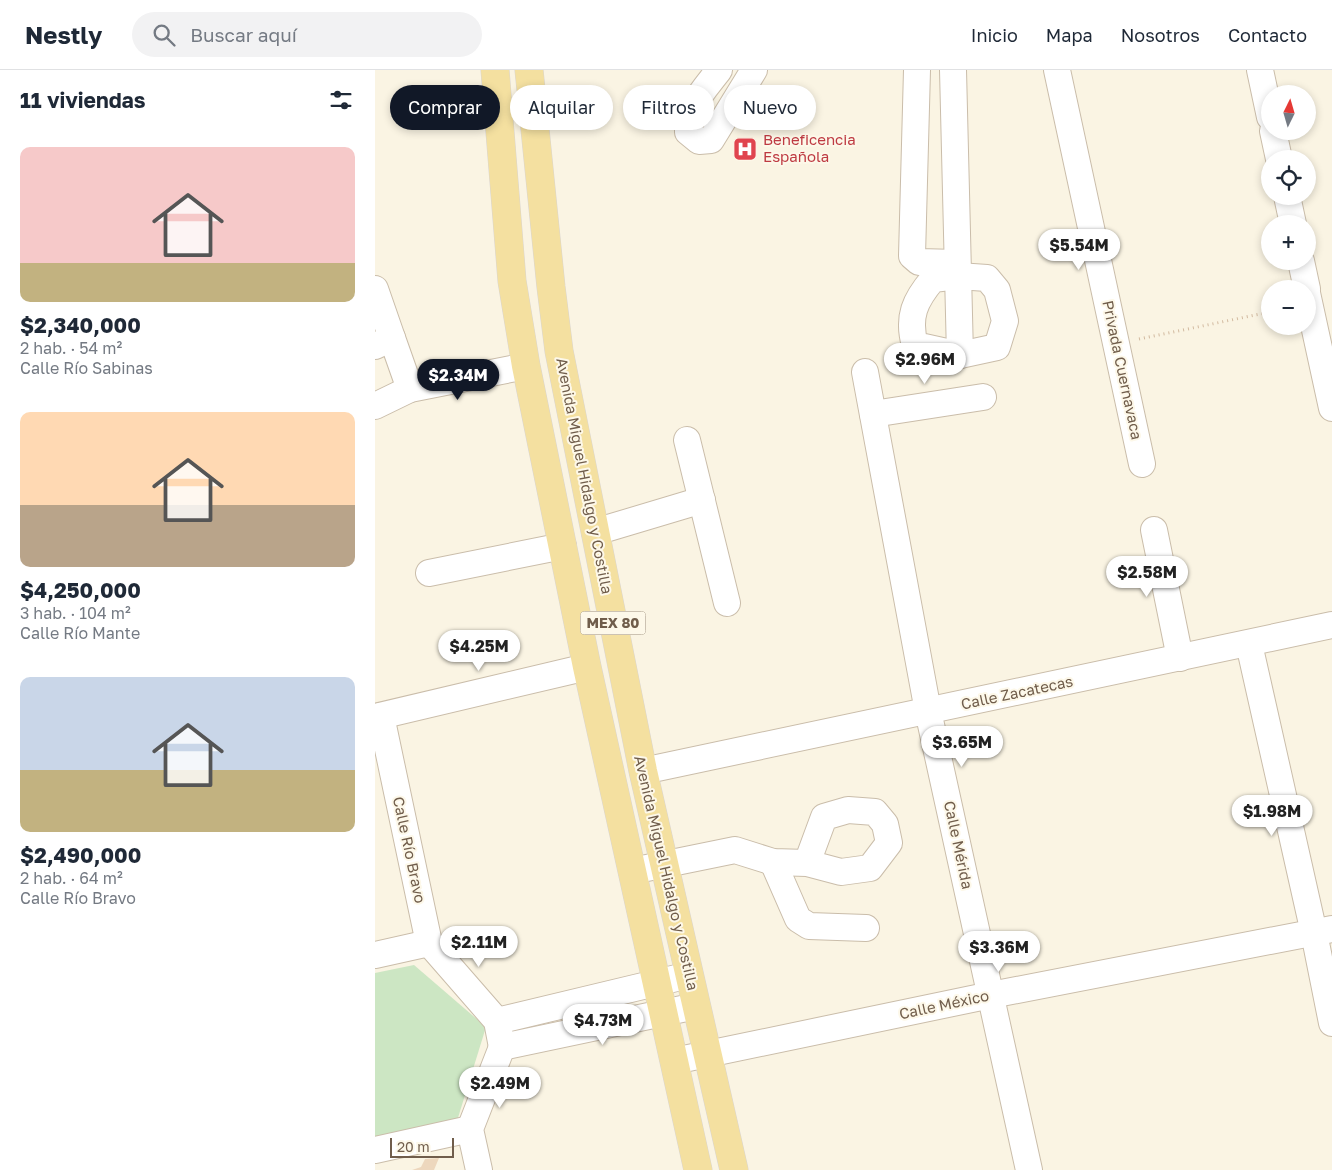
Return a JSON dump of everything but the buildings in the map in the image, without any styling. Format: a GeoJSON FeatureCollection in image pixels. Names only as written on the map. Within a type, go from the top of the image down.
{"type":"FeatureCollection","features":[{"type":"Feature","properties":{"kind":"main road","name":"MEX 80"},"geometry":{"type":"LineString","coordinates":[[495,70],[512,281],[526,366],[587,667],[698,1170]]}},
{"type":"Feature","properties":{"kind":"main road","name":"Avenida Miguel Hidalgo y Costilla"},"geometry":{"type":"LineString","coordinates":[[529,70],[559,352],[643,771],[734,1170]]}},
{"type":"Feature","properties":{"kind":"street"},"geometry":{"type":"LineString","coordinates":[[719,70],[691,107],[687,120],[688,132],[699,141],[711,140],[754,70]]}},
{"type":"Feature","properties":{"kind":"street"},"geometry":{"type":"LineString","coordinates":[[917,70],[913,256],[919,262],[957,269],[987,278],[997,290],[1005,321],[997,346],[960,355],[915,345],[910,328],[918,297],[933,279],[957,269]]}},
{"type":"Feature","properties":{"kind":"street"},"geometry":{"type":"LineString","coordinates":[[953,70],[960,355]]}},
{"type":"Feature","properties":{"kind":"street","name":"Privada Cuernavaca"},"geometry":{"type":"LineString","coordinates":[[1057,70],[1142,464]]}},
{"type":"Feature","properties":{"kind":"street"},"geometry":{"type":"LineString","coordinates":[[1260,70],[1263,85]]}},
{"type":"Feature","properties":{"kind":"street"},"geometry":{"type":"LineString","coordinates":[[375,289],[383,342],[410,390]]}},
{"type":"Feature","properties":{"kind":"street"},"geometry":{"type":"LineString","coordinates":[[1316,334],[1332,408]]}},
{"type":"Feature","properties":{"kind":"street"},"geometry":{"type":"LineString","coordinates":[[375,406],[410,390],[526,366]]}},
{"type":"Feature","properties":{"kind":"street","name":"Calle Mérida"},"geometry":{"type":"LineString","coordinates":[[865,372],[929,711],[1029,1170]]}},
{"type":"Feature","properties":{"kind":"street"},"geometry":{"type":"LineString","coordinates":[[873,414],[983,397]]}},
{"type":"Feature","properties":{"kind":"street"},"geometry":{"type":"LineString","coordinates":[[687,440],[727,603]]}},
{"type":"Feature","properties":{"kind":"street"},"geometry":{"type":"LineString","coordinates":[[595,532],[702,500]]}},
{"type":"Feature","properties":{"kind":"street"},"geometry":{"type":"LineString","coordinates":[[1154,530],[1180,658]]}},
{"type":"Feature","properties":{"kind":"street"},"geometry":{"type":"LineString","coordinates":[[429,573],[563,546]]}},
{"type":"Feature","properties":{"kind":"street","name":"Calle Zacatecas"},"geometry":{"type":"LineString","coordinates":[[643,771],[1332,625]]}},
{"type":"Feature","properties":{"kind":"street"},"geometry":{"type":"LineString","coordinates":[[1249,644],[1323,931],[1332,1023]]}},
{"type":"Feature","properties":{"kind":"street"},"geometry":{"type":"LineString","coordinates":[[378,716],[587,667]]}},
{"type":"Feature","properties":{"kind":"street","name":"Calle Río Bravo"},"geometry":{"type":"LineString","coordinates":[[378,716],[429,943],[497,1020]]}},
{"type":"Feature","properties":{"kind":"street"},"geometry":{"type":"LineString","coordinates":[[632,871],[735,850],[773,862],[807,863]]}},
{"type":"Feature","properties":{"kind":"street"},"geometry":{"type":"LineString","coordinates":[[773,862],[798,919],[809,926],[866,928]]}},
{"type":"Feature","properties":{"kind":"street","name":"Calle México"},"geometry":{"type":"LineString","coordinates":[[674,1061],[991,995],[1323,931]]}},
{"type":"Feature","properties":{"kind":"street"},"geometry":{"type":"LineString","coordinates":[[375,955],[429,943]]}},
{"type":"Feature","properties":{"kind":"street"},"geometry":{"type":"LineString","coordinates":[[479,1170],[470,1129],[502,1047],[497,1020],[689,975]]}},
{"type":"Feature","properties":{"kind":"street"},"geometry":{"type":"LineString","coordinates":[[502,1047],[696,1006]]}},
{"type":"Feature","properties":{"kind":"street"},"geometry":{"type":"LineString","coordinates":[[375,1150],[470,1129]]}},
{"type":"Feature","properties":{"kind":"path"},"geometry":{"type":"LineString","coordinates":[[1116,344],[1261,314]]}},
{"type":"Feature","properties":{"kind":"green space"},"geometry":{"type":"Polygon","coordinates":[[[414,965],[486,1027],[457,1121],[375,1137],[375,973],[414,965]]]}},
{"type":"Feature","properties":{"kind":"place","name":"Beneficencia Española"},"geometry":{"type":"Point","coordinates":[745,149]}}]}
